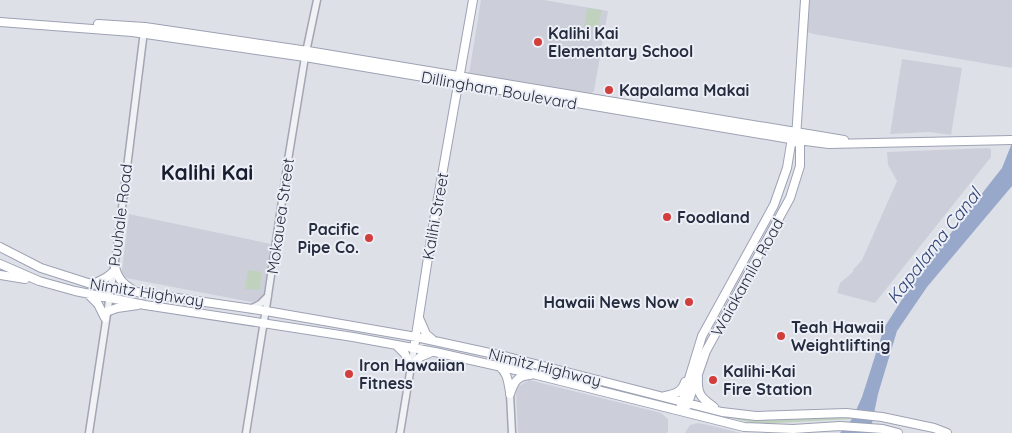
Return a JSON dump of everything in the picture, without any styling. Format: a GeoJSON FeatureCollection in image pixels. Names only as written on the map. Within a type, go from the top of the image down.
{"type":"FeatureCollection","features":[{"type":"Feature","properties":{"kind":"main road","name":"Kalihi Street"},"geometry":{"type":"LineString","coordinates":[[414,348],[458,79],[473,0]]}},
{"type":"Feature","properties":{"kind":"main road","name":"Waiakamilo Road"},"geometry":{"type":"LineString","coordinates":[[696,368],[790,198],[800,166],[800,145],[796,138],[804,0]]}},
{"type":"Feature","properties":{"kind":"main road"},"geometry":{"type":"LineString","coordinates":[[0,17],[144,30]]}},
{"type":"Feature","properties":{"kind":"main road"},"geometry":{"type":"LineString","coordinates":[[0,22],[144,30]]}},
{"type":"Feature","properties":{"kind":"main road","name":"Dillingham Boulevard"},"geometry":{"type":"LineString","coordinates":[[144,30],[458,79],[796,138],[856,142],[1012,140]]}},
{"type":"Feature","properties":{"kind":"main road","name":"Waiakamilo Road"},"geometry":{"type":"LineString","coordinates":[[682,412],[696,368],[702,336],[774,205],[787,168],[791,144],[796,138]]}},
{"type":"Feature","properties":{"kind":"main road","name":"Nimitz Highway"},"geometry":{"type":"LineString","coordinates":[[0,247],[41,268],[92,284],[416,337],[722,412],[756,416],[846,413],[882,417],[934,428],[947,433]]}},
{"type":"Feature","properties":{"kind":"main road"},"geometry":{"type":"LineString","coordinates":[[114,263],[120,280],[137,292]]}},
{"type":"Feature","properties":{"kind":"main road","name":"Nimitz Highway"},"geometry":{"type":"LineString","coordinates":[[0,264],[39,281],[86,293],[435,352],[533,374],[744,427],[793,429],[840,426],[883,429],[898,433]]}},
{"type":"Feature","properties":{"kind":"main road"},"geometry":{"type":"LineString","coordinates":[[92,284],[113,272]]}},
{"type":"Feature","properties":{"kind":"main road"},"geometry":{"type":"LineString","coordinates":[[0,275],[39,281]]}},
{"type":"Feature","properties":{"kind":"main road"},"geometry":{"type":"LineString","coordinates":[[86,293],[106,315],[117,308],[145,304]]}},
{"type":"Feature","properties":{"kind":"main road"},"geometry":{"type":"LineString","coordinates":[[401,335],[411,328],[419,316]]}},
{"type":"Feature","properties":{"kind":"main road"},"geometry":{"type":"LineString","coordinates":[[419,316],[426,334],[435,341]]}},
{"type":"Feature","properties":{"kind":"main road"},"geometry":{"type":"LineString","coordinates":[[397,346],[408,359],[411,368]]}},
{"type":"Feature","properties":{"kind":"main road"},"geometry":{"type":"LineString","coordinates":[[411,368],[420,357],[435,352]]}},
{"type":"Feature","properties":{"kind":"main road"},"geometry":{"type":"LineString","coordinates":[[499,366],[506,375],[510,394]]}},
{"type":"Feature","properties":{"kind":"main road"},"geometry":{"type":"LineString","coordinates":[[663,396],[673,395],[682,389],[687,376],[696,368]]}},
{"type":"Feature","properties":{"kind":"main road"},"geometry":{"type":"LineString","coordinates":[[696,368],[699,393],[703,400],[722,412]]}},
{"type":"Feature","properties":{"kind":"main road"},"geometry":{"type":"LineString","coordinates":[[510,394],[515,380],[533,374]]}},
{"type":"Feature","properties":{"kind":"street","name":"Mokauea Street"},"geometry":{"type":"LineString","coordinates":[[246,433],[287,164],[317,0]]}},
{"type":"Feature","properties":{"kind":"street","name":"Puuhale Road"},"geometry":{"type":"LineString","coordinates":[[89,433],[113,272],[144,30]]}},
{"type":"Feature","properties":{"kind":"street"},"geometry":{"type":"LineString","coordinates":[[250,309],[260,304],[268,295]]}},
{"type":"Feature","properties":{"kind":"street"},"geometry":{"type":"LineString","coordinates":[[267,302],[283,314]]}},
{"type":"Feature","properties":{"kind":"street","name":"Kalihi Street"},"geometry":{"type":"LineString","coordinates":[[400,433],[414,348]]}},
{"type":"Feature","properties":{"kind":"street"},"geometry":{"type":"LineString","coordinates":[[510,394],[512,433]]}},
{"type":"Feature","properties":{"kind":"shaded area","name":"Kalihi Kai Elementary School"},"geometry":{"type":"Polygon","coordinates":[[[481,0],[544,0],[608,11],[594,91],[590,94],[469,74],[481,0]]]}},
{"type":"Feature","properties":{"kind":"shaded area"},"geometry":{"type":"Polygon","coordinates":[[[810,0],[1012,0],[1012,68],[807,32],[810,0]]]}},
{"type":"Feature","properties":{"kind":"shaded area"},"geometry":{"type":"Polygon","coordinates":[[[902,59],[962,68],[951,135],[929,132],[890,134],[902,59]]]}},
{"type":"Feature","properties":{"kind":"shaded area"},"geometry":{"type":"Polygon","coordinates":[[[991,149],[991,157],[875,303],[837,293],[840,283],[853,272],[862,260],[897,181],[888,165],[887,152],[991,149]]]}},
{"type":"Feature","properties":{"kind":"shaded area"},"geometry":{"type":"Polygon","coordinates":[[[129,214],[271,244],[263,299],[251,302],[121,277],[129,214]]]}},
{"type":"Feature","properties":{"kind":"shaded area"},"geometry":{"type":"Polygon","coordinates":[[[529,380],[661,413],[668,419],[668,431],[667,433],[518,433],[516,392],[519,386],[529,380]]]}},
{"type":"Feature","properties":{"kind":"shaded area"},"geometry":{"type":"Polygon","coordinates":[[[698,423],[741,433],[685,433],[690,425],[698,423]]]}},
{"type":"Feature","properties":{"kind":"green space"},"geometry":{"type":"Polygon","coordinates":[[[587,8],[602,10],[598,28],[584,26],[587,8]]]}},
{"type":"Feature","properties":{"kind":"green space"},"geometry":{"type":"Polygon","coordinates":[[[248,270],[262,272],[260,290],[245,289],[248,270]]]}},
{"type":"Feature","properties":{"kind":"green space"},"geometry":{"type":"Polygon","coordinates":[[[696,408],[746,419],[854,413],[852,419],[757,424],[695,410],[696,408]]]}},
{"type":"Feature","properties":{"kind":"water"},"geometry":{"type":"Polygon","coordinates":[[[1012,143],[1012,186],[927,287],[897,331],[878,394],[870,433],[840,433],[852,419],[862,397],[884,328],[915,279],[1002,168],[1012,143]]]}},
{"type":"Feature","properties":{"kind":"place","name":"Kalihi Kai Elementary School"},"geometry":{"type":"Point","coordinates":[538,42]}},
{"type":"Feature","properties":{"kind":"place","name":"Kapalama Makai"},"geometry":{"type":"Point","coordinates":[609,90]}},
{"type":"Feature","properties":{"kind":"place","name":"Foodland"},"geometry":{"type":"Point","coordinates":[667,217]}},
{"type":"Feature","properties":{"kind":"place","name":"Pacific Pipe Co."},"geometry":{"type":"Point","coordinates":[369,238]}},
{"type":"Feature","properties":{"kind":"place","name":"Hawaii News Now"},"geometry":{"type":"Point","coordinates":[689,302]}},
{"type":"Feature","properties":{"kind":"place","name":"Teah Hawaii Weightlifting"},"geometry":{"type":"Point","coordinates":[781,336]}},
{"type":"Feature","properties":{"kind":"place","name":"Iron Hawaiian Fitness"},"geometry":{"type":"Point","coordinates":[349,374]}},
{"type":"Feature","properties":{"kind":"place","name":"Kalihi-Kai Fire Station"},"geometry":{"type":"Point","coordinates":[713,380]}},
{"type":"Feature","properties":{"kind":"district","name":"Kalihi Kai"},"geometry":{"type":"Point","coordinates":[207,173]}},
{"type":"Feature","properties":{"kind":"water label","name":"Kapalama Canal"},"geometry":{"type":"Point","coordinates":[934,246]}}]}
